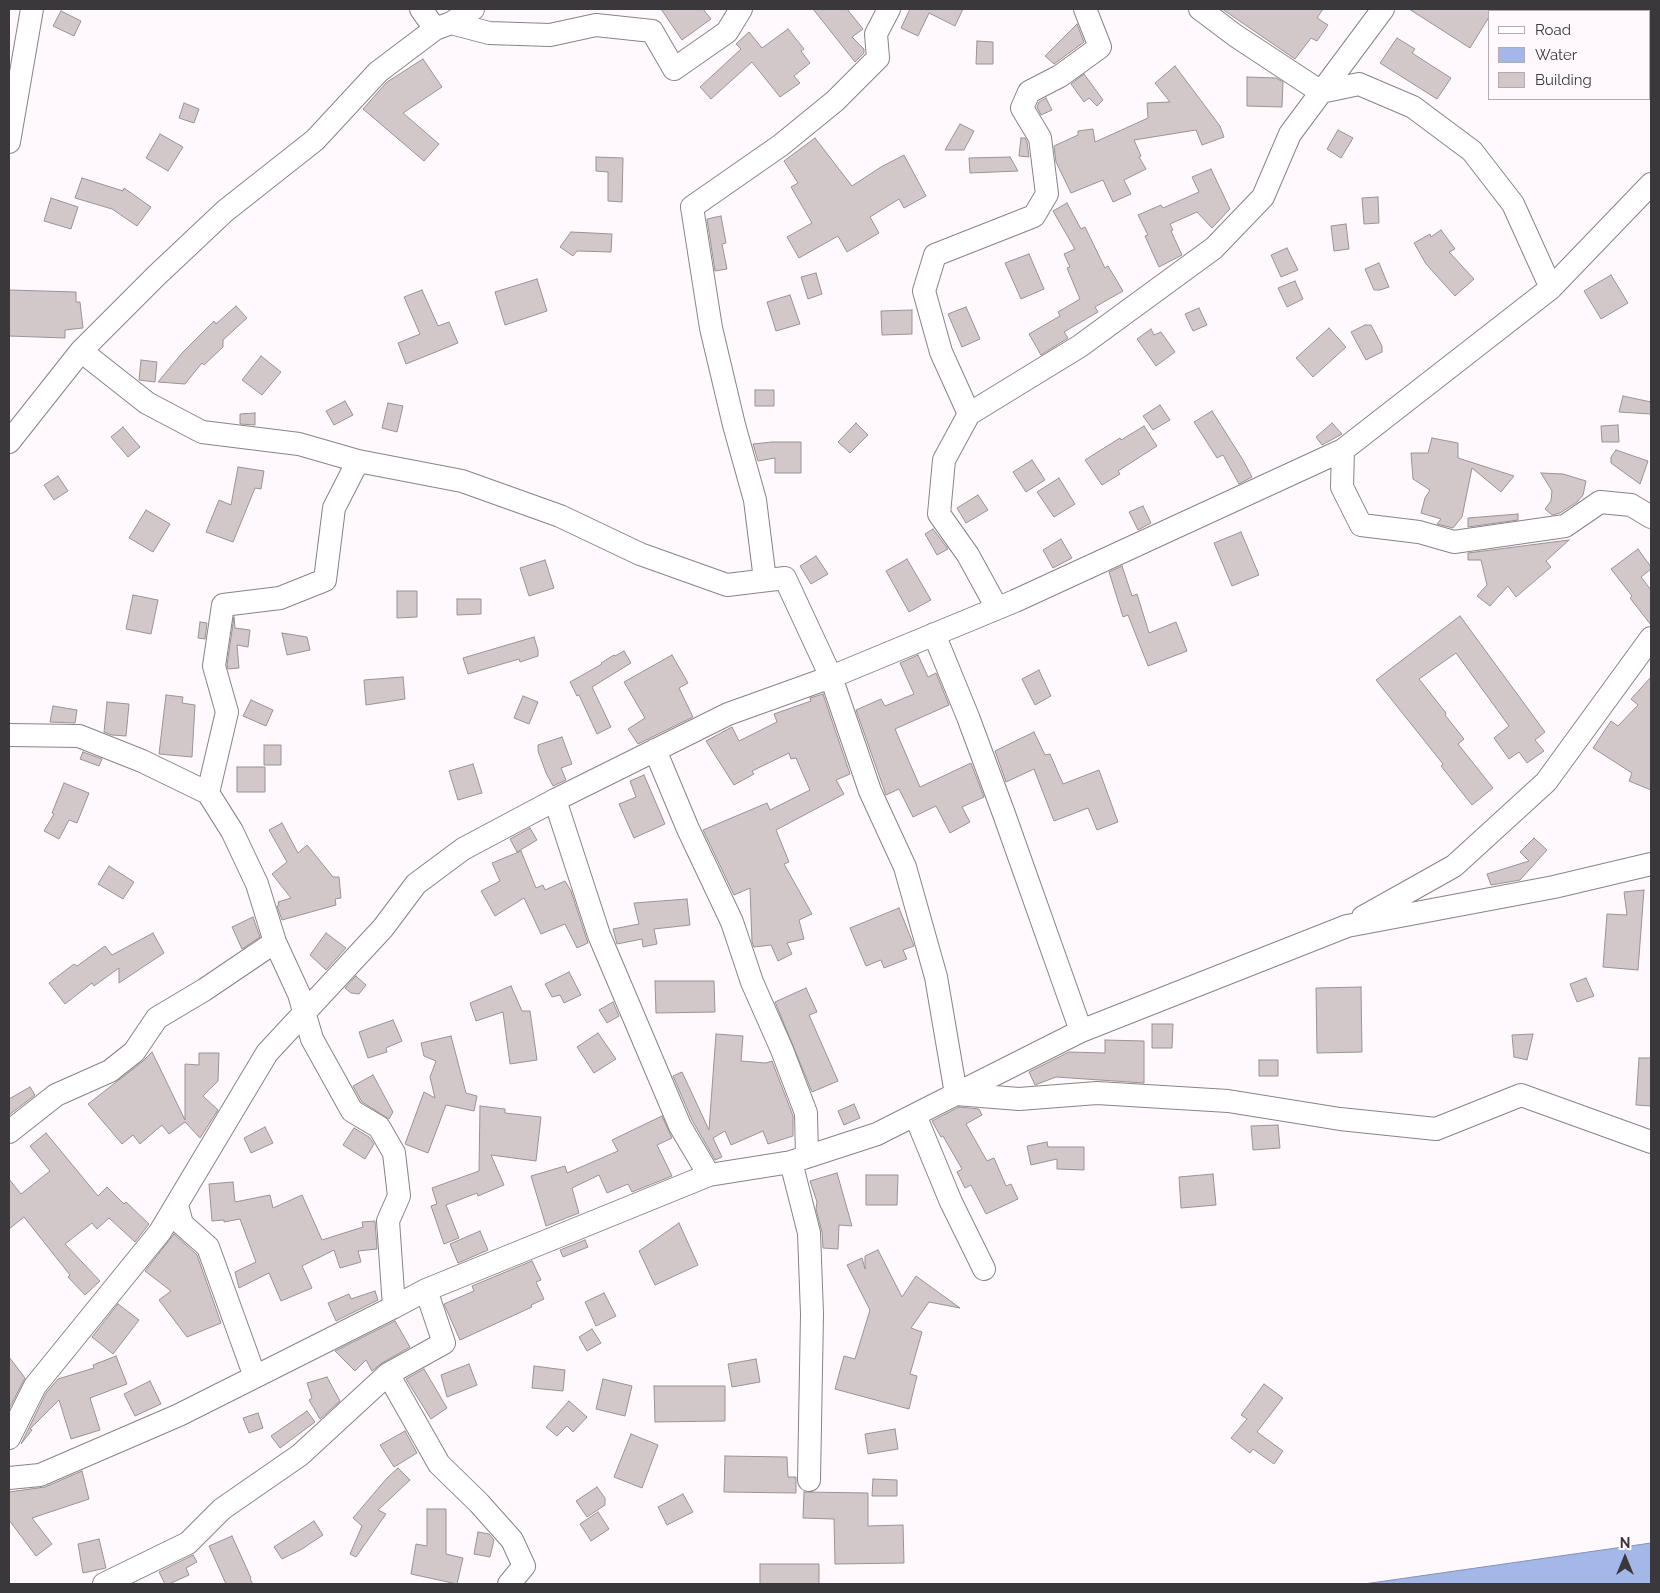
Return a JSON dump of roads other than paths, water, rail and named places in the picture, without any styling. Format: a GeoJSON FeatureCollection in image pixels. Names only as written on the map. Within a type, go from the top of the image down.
{"type":"FeatureCollection","features":[{"type":"Feature","properties":{"kind":"street"},"geometry":{"type":"LineString","coordinates":[[9,142],[32,9]]}},
{"type":"Feature","properties":{"kind":"street"},"geometry":{"type":"LineString","coordinates":[[421,9],[443,26],[489,33],[550,35],[596,25],[652,30],[674,69],[727,32],[741,9]]}},
{"type":"Feature","properties":{"kind":"street"},"geometry":{"type":"LineString","coordinates":[[9,442],[81,350],[225,211],[315,140],[378,72],[443,26],[473,9]]}},
{"type":"Feature","properties":{"kind":"street"},"geometry":{"type":"LineString","coordinates":[[765,580],[755,500],[734,425],[711,328],[692,207],[781,145],[835,102],[878,58],[876,34],[889,9]]}},
{"type":"Feature","properties":{"kind":"street"},"geometry":{"type":"LineString","coordinates":[[969,414],[941,352],[924,292],[935,254],[1034,216],[1047,194],[1040,138],[1022,108],[1029,92],[1060,76],[1100,47],[1085,9]]}},
{"type":"Feature","properties":{"kind":"street"},"geometry":{"type":"LineString","coordinates":[[1200,9],[1236,36],[1321,92],[1359,84],[1413,107],[1472,151],[1513,204],[1551,288]]}},
{"type":"Feature","properties":{"kind":"street"},"geometry":{"type":"LineString","coordinates":[[997,608],[968,555],[939,514],[944,460],[969,414],[1080,346],[1214,248],[1263,197],[1290,134],[1383,9]]}},
{"type":"Feature","properties":{"kind":"street"},"geometry":{"type":"LineString","coordinates":[[9,1438],[35,1386],[160,1232],[267,1053],[383,928],[416,884],[463,849],[555,800],[728,714],[831,677],[997,608],[1343,450],[1551,288],[1651,184]]}},
{"type":"Feature","properties":{"kind":"street"},"geometry":{"type":"LineString","coordinates":[[81,350],[147,403],[202,432],[300,444],[358,461],[462,481],[560,516],[640,554],[727,585],[785,578],[831,677],[870,791],[905,867],[936,977],[956,1094]]}},
{"type":"Feature","properties":{"kind":"street"},"geometry":{"type":"LineString","coordinates":[[1343,450],[1342,487],[1361,525],[1419,532],[1454,542],[1566,526],[1600,502],[1631,505],[1651,517]]}},
{"type":"Feature","properties":{"kind":"street"},"geometry":{"type":"LineString","coordinates":[[208,793],[227,712],[214,666],[223,605],[280,598],[325,580],[334,508],[358,461]]}},
{"type":"Feature","properties":{"kind":"street"},"geometry":{"type":"LineString","coordinates":[[934,634],[1001,805],[1081,1031]]}},
{"type":"Feature","properties":{"kind":"street"},"geometry":{"type":"LineString","coordinates":[[9,1478],[40,1475],[179,1415],[426,1290],[709,1175],[799,1159],[877,1134],[1081,1031],[1347,926],[1454,866],[1546,782],[1651,638]]}},
{"type":"Feature","properties":{"kind":"street"},"geometry":{"type":"LineString","coordinates":[[9,735],[79,736],[142,761],[208,793],[232,831],[257,884],[275,942],[300,994],[312,1039],[352,1112],[380,1127],[394,1153],[399,1196],[388,1221],[394,1307]]}},
{"type":"Feature","properties":{"kind":"street"},"geometry":{"type":"LineString","coordinates":[[655,750],[688,829],[732,922],[752,982],[782,1050],[806,1113],[799,1159],[809,1233],[812,1314],[809,1480]]}},
{"type":"Feature","properties":{"kind":"street"},"geometry":{"type":"LineString","coordinates":[[555,800],[599,935],[680,1126],[709,1175]]}},
{"type":"Feature","properties":{"kind":"street"},"geometry":{"type":"LineString","coordinates":[[1347,926],[1554,887],[1651,864]]}},
{"type":"Feature","properties":{"kind":"street"},"geometry":{"type":"LineString","coordinates":[[9,1132],[56,1095],[110,1071],[134,1052],[157,1018],[204,990],[275,942]]}},
{"type":"Feature","properties":{"kind":"street"},"geometry":{"type":"LineString","coordinates":[[956,1094],[1019,1099],[1097,1092],[1228,1101],[1340,1119],[1436,1129],[1521,1095],[1651,1142]]}},
{"type":"Feature","properties":{"kind":"street"},"geometry":{"type":"LineString","coordinates":[[915,1115],[951,1202],[984,1269]]}},
{"type":"Feature","properties":{"kind":"street"},"geometry":{"type":"LineString","coordinates":[[177,1204],[182,1224],[208,1247],[255,1377]]}},
{"type":"Feature","properties":{"kind":"street"},"geometry":{"type":"LineString","coordinates":[[104,1584],[188,1543],[222,1509],[300,1455],[388,1374],[444,1343],[426,1290]]}},
{"type":"Feature","properties":{"kind":"street"},"geometry":{"type":"LineString","coordinates":[[388,1374],[439,1464],[479,1503],[512,1540],[524,1566],[509,1584]]}},
{"type":"Feature","properties":{"kind":"water"},"geometry":{"type":"Polygon","coordinates":[[[1651,1543],[1651,1584],[1364,1584],[1651,1543]]]}}]}
